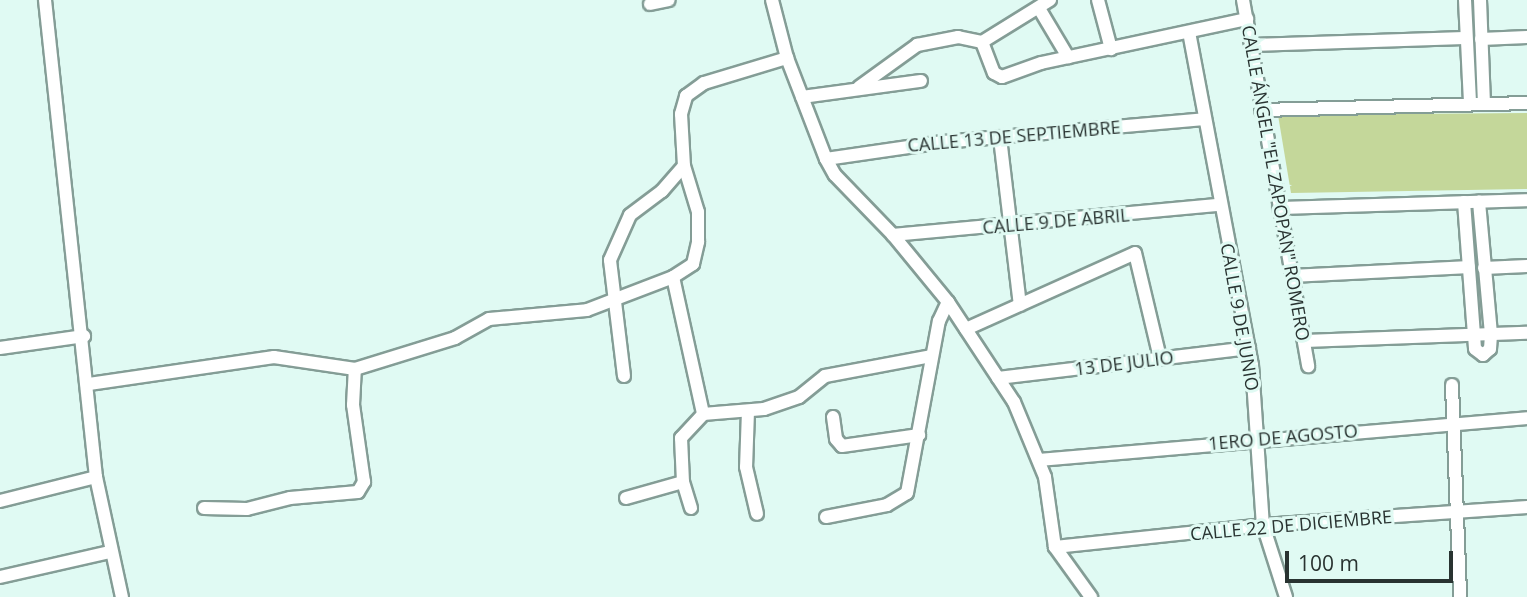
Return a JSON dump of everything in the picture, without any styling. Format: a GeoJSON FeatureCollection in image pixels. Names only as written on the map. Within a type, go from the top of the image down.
{"type":"FeatureCollection","features":[{"type":"Feature","properties":{"kind":"street"},"geometry":{"type":"LineString","coordinates":[[45,0],[84,336],[96,477],[110,552],[122,597]]}},
{"type":"Feature","properties":{"kind":"street"},"geometry":{"type":"LineString","coordinates":[[650,4],[669,0]]}},
{"type":"Feature","properties":{"kind":"street"},"geometry":{"type":"LineString","coordinates":[[772,0],[786,58],[835,176],[893,235],[948,302],[998,378],[1040,460],[1055,547],[1091,597]]}},
{"type":"Feature","properties":{"kind":"street"},"geometry":{"type":"LineString","coordinates":[[859,87],[917,45],[958,37],[982,42],[1040,10],[1050,0]]}},
{"type":"Feature","properties":{"kind":"street"},"geometry":{"type":"LineString","coordinates":[[1098,0],[1111,48]]}},
{"type":"Feature","properties":{"kind":"street","name":"CALLE ÁNGEL \"EL ZAPOPAN\" ROMERO"},"geometry":{"type":"LineString","coordinates":[[1243,0],[1308,366]]}},
{"type":"Feature","properties":{"kind":"street"},"geometry":{"type":"LineString","coordinates":[[1465,0],[1471,104]]}},
{"type":"Feature","properties":{"kind":"street"},"geometry":{"type":"LineString","coordinates":[[1480,0],[1485,104]]}},
{"type":"Feature","properties":{"kind":"street"},"geometry":{"type":"LineString","coordinates":[[1040,10],[1068,57]]}},
{"type":"Feature","properties":{"kind":"street"},"geometry":{"type":"LineString","coordinates":[[982,42],[996,76],[1068,57],[1247,19]]}},
{"type":"Feature","properties":{"kind":"street","name":"CALLE 9 DE JUNIO"},"geometry":{"type":"LineString","coordinates":[[1189,32],[1219,205],[1249,348],[1263,525],[1286,597]]}},
{"type":"Feature","properties":{"kind":"street"},"geometry":{"type":"LineString","coordinates":[[1481,39],[1527,37]]}},
{"type":"Feature","properties":{"kind":"street"},"geometry":{"type":"LineString","coordinates":[[1251,45],[1466,38]]}},
{"type":"Feature","properties":{"kind":"street"},"geometry":{"type":"LineString","coordinates":[[89,384],[274,357],[355,369],[455,338],[489,319],[563,314],[614,302],[673,277],[693,264],[697,253],[698,212],[684,166],[681,114],[685,96],[704,83],[786,58]]}},
{"type":"Feature","properties":{"kind":"street"},"geometry":{"type":"LineString","coordinates":[[802,97],[859,87],[921,81]]}},
{"type":"Feature","properties":{"kind":"street"},"geometry":{"type":"LineString","coordinates":[[1261,110],[1527,103]]}},
{"type":"Feature","properties":{"kind":"street","name":"CALLE 13 DE SEPTIEMBRE"},"geometry":{"type":"LineString","coordinates":[[826,159],[881,148],[1204,119]]}},
{"type":"Feature","properties":{"kind":"street"},"geometry":{"type":"LineString","coordinates":[[1000,138],[1008,226],[1020,305]]}},
{"type":"Feature","properties":{"kind":"street"},"geometry":{"type":"LineString","coordinates":[[624,376],[610,260],[630,215],[662,191],[684,166]]}},
{"type":"Feature","properties":{"kind":"street"},"geometry":{"type":"LineString","coordinates":[[1279,208],[1527,200]]}},
{"type":"Feature","properties":{"kind":"street"},"geometry":{"type":"LineString","coordinates":[[1464,202],[1476,334],[1475,349],[1483,355],[1490,349],[1491,334],[1479,202]]}},
{"type":"Feature","properties":{"kind":"street","name":"CALLE 9 DE ABRIL"},"geometry":{"type":"LineString","coordinates":[[893,235],[1219,205]]}},
{"type":"Feature","properties":{"kind":"street"},"geometry":{"type":"LineString","coordinates":[[966,329],[1135,253],[1160,358]]}},
{"type":"Feature","properties":{"kind":"street"},"geometry":{"type":"LineString","coordinates":[[1484,268],[1527,266]]}},
{"type":"Feature","properties":{"kind":"street"},"geometry":{"type":"LineString","coordinates":[[1292,276],[1469,267]]}},
{"type":"Feature","properties":{"kind":"street"},"geometry":{"type":"LineString","coordinates":[[673,277],[703,414]]}},
{"type":"Feature","properties":{"kind":"street"},"geometry":{"type":"LineString","coordinates":[[826,517],[898,501],[911,485],[932,356],[948,302]]}},
{"type":"Feature","properties":{"kind":"street"},"geometry":{"type":"LineString","coordinates":[[1304,341],[1527,333]]}},
{"type":"Feature","properties":{"kind":"street"},"geometry":{"type":"LineString","coordinates":[[0,348],[84,336]]}},
{"type":"Feature","properties":{"kind":"street","name":"13 DE JULIO"},"geometry":{"type":"LineString","coordinates":[[998,378],[1249,348]]}},
{"type":"Feature","properties":{"kind":"street"},"geometry":{"type":"LineString","coordinates":[[691,508],[683,482],[681,438],[703,414],[748,411],[799,397],[825,376],[932,356]]}},
{"type":"Feature","properties":{"kind":"street"},"geometry":{"type":"LineString","coordinates":[[204,508],[247,509],[290,498],[358,492],[364,482],[353,405],[355,369]]}},
{"type":"Feature","properties":{"kind":"street"},"geometry":{"type":"LineString","coordinates":[[1452,385],[1456,421],[1455,512],[1460,597]]}},
{"type":"Feature","properties":{"kind":"street"},"geometry":{"type":"LineString","coordinates":[[748,411],[746,467],[757,514]]}},
{"type":"Feature","properties":{"kind":"street"},"geometry":{"type":"LineString","coordinates":[[833,417],[836,439],[842,446],[919,435]]}},
{"type":"Feature","properties":{"kind":"street","name":"1ERO DE AGOSTO"},"geometry":{"type":"LineString","coordinates":[[1040,460],[1456,421],[1527,418]]}},
{"type":"Feature","properties":{"kind":"street"},"geometry":{"type":"LineString","coordinates":[[0,501],[96,477]]}},
{"type":"Feature","properties":{"kind":"street"},"geometry":{"type":"LineString","coordinates":[[626,498],[683,482]]}},
{"type":"Feature","properties":{"kind":"street","name":"CALLE 22 DE DICIEMBRE"},"geometry":{"type":"LineString","coordinates":[[1055,547],[1263,525],[1527,507]]}},
{"type":"Feature","properties":{"kind":"street"},"geometry":{"type":"LineString","coordinates":[[0,577],[110,552]]}},
{"type":"Feature","properties":{"kind":"green space"},"geometry":{"type":"Polygon","coordinates":[[[1527,113],[1527,189],[1291,193],[1278,115],[1527,113]]]}}]}
